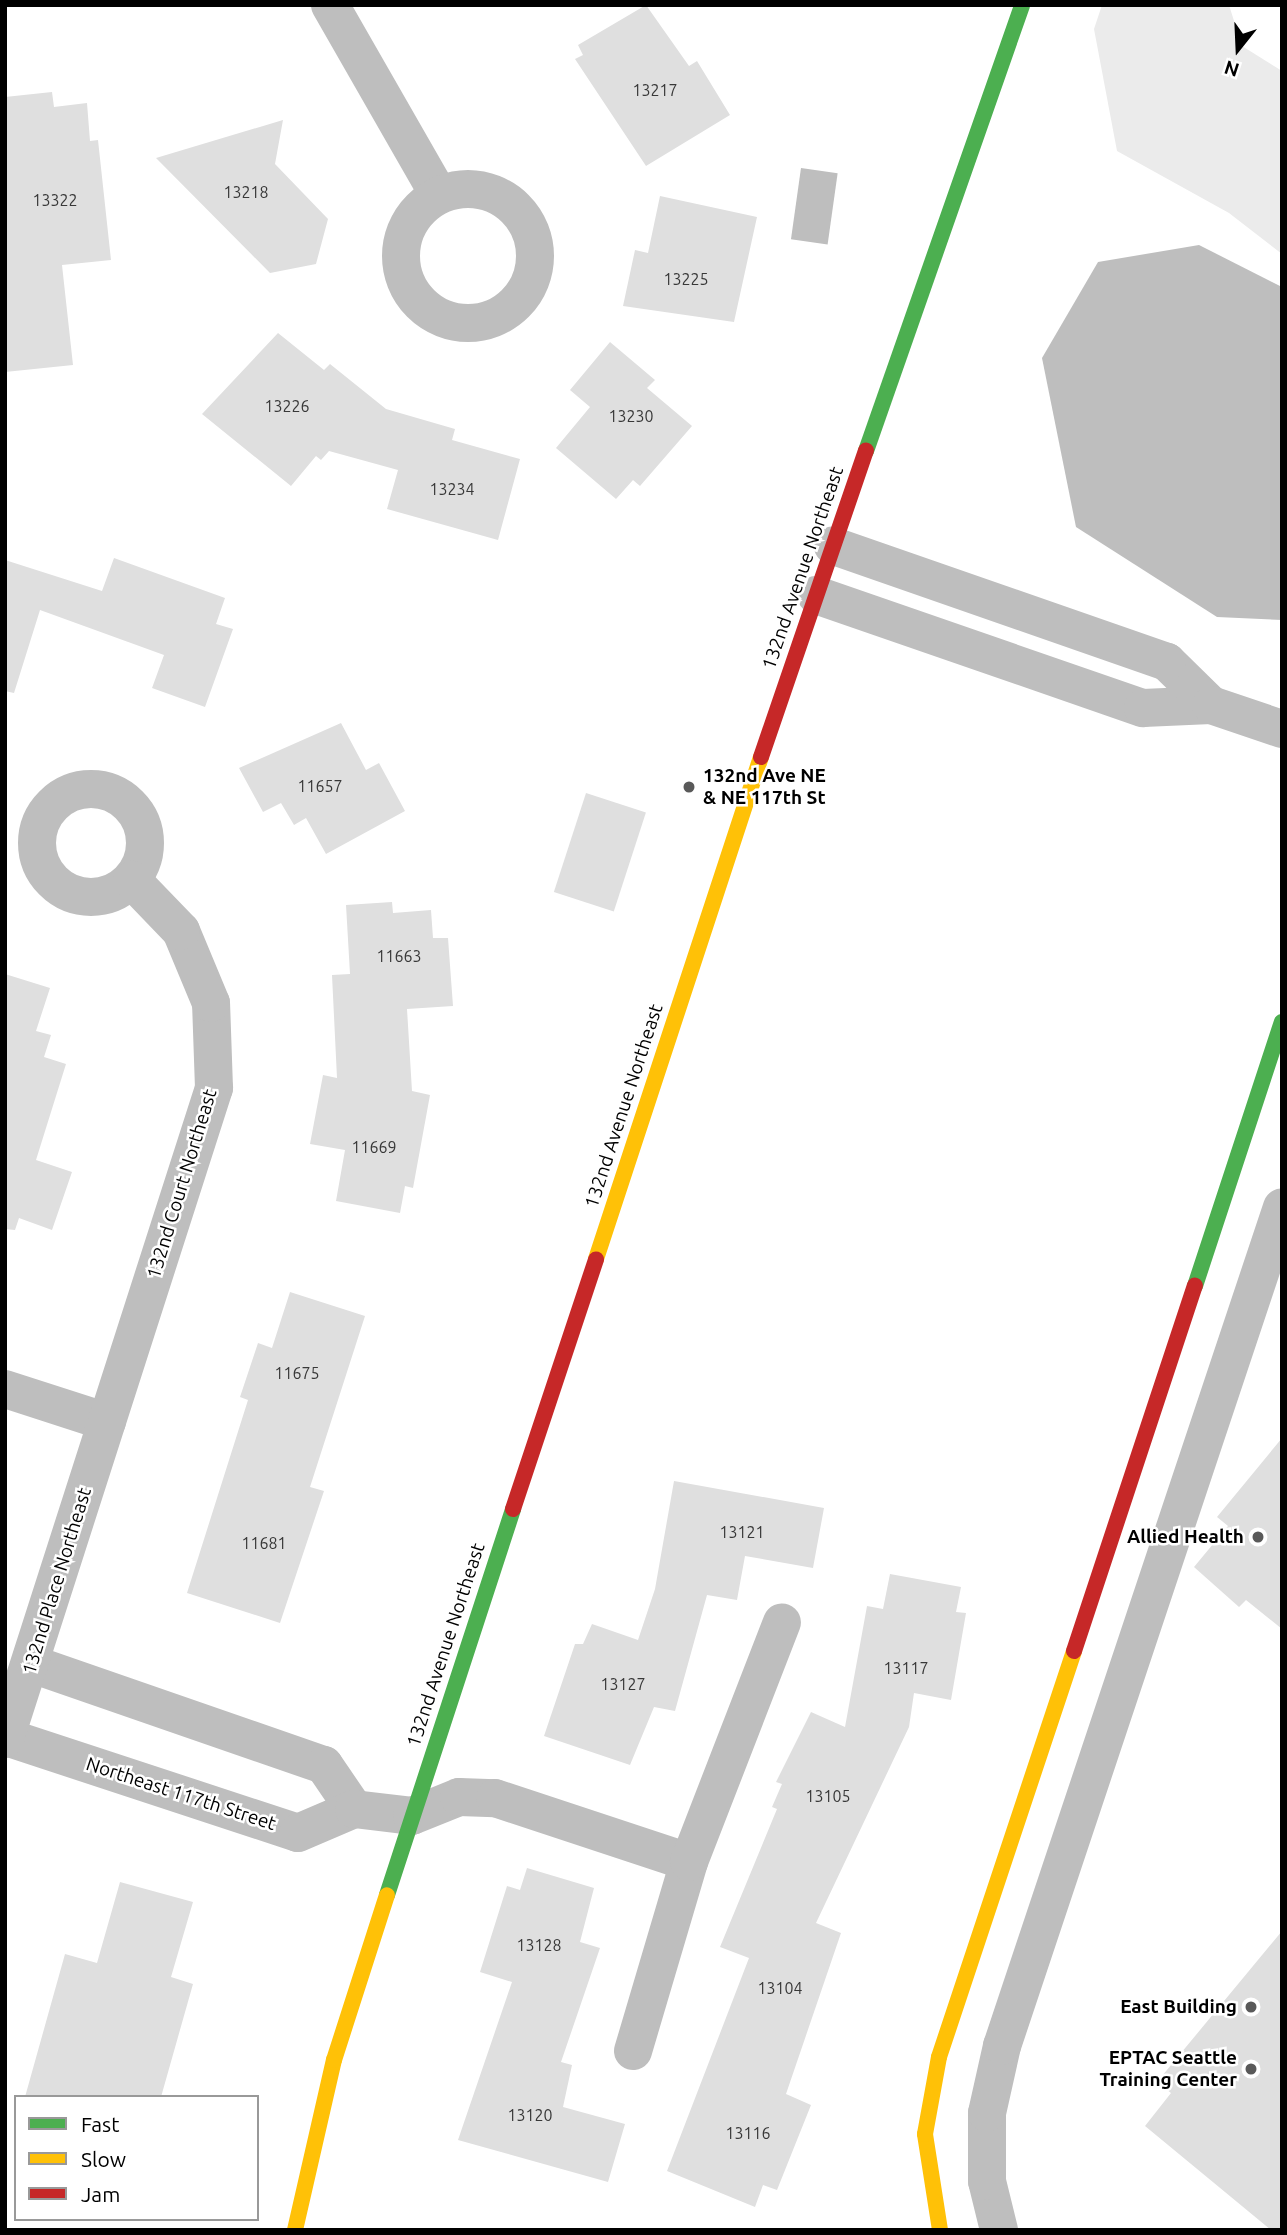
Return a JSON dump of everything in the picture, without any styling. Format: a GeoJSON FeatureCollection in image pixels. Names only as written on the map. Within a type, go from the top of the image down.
{"type":"FeatureCollection","features":[{"type":"Feature","properties":{"kind":"street"},"geometry":{"type":"LineString","coordinates":[[330,5],[439,195]]}},
{"type":"Feature","properties":{"kind":"street","name":"132nd Avenue Northeast"},"geometry":{"type":"LineString","coordinates":[[295,2230],[334,2060],[412,1816],[816,595],[1022,5]]}},
{"type":"Feature","properties":{"kind":"street"},"geometry":{"type":"LineString","coordinates":[[833,546],[1167,662],[1211,705]]}},
{"type":"Feature","properties":{"kind":"street"},"geometry":{"type":"LineString","coordinates":[[816,595],[1143,708],[1211,705],[1282,729]]}},
{"type":"Feature","properties":{"kind":"street","name":"132nd Court Northeast"},"geometry":{"type":"LineString","coordinates":[[107,1422],[215,1088],[211,1003],[181,931],[132,880]]}},
{"type":"Feature","properties":{"kind":"street"},"geometry":{"type":"LineString","coordinates":[[940,2230],[925,2134],[939,2057],[1282,1022]]}},
{"type":"Feature","properties":{"kind":"street"},"geometry":{"type":"LineString","coordinates":[[999,2230],[987,2180],[987,2113],[1002,2046],[1282,1207]]}},
{"type":"Feature","properties":{"kind":"street"},"geometry":{"type":"LineString","coordinates":[[5,1389],[107,1422]]}},
{"type":"Feature","properties":{"kind":"street","name":"132nd Place Northeast"},"geometry":{"type":"LineString","coordinates":[[6,1738],[32,1664],[107,1422]]}},
{"type":"Feature","properties":{"kind":"street"},"geometry":{"type":"LineString","coordinates":[[633,2050],[689,1861],[782,1622]]}},
{"type":"Feature","properties":{"kind":"street"},"geometry":{"type":"LineString","coordinates":[[32,1664],[324,1765],[354,1809],[412,1816],[459,1797],[495,1798],[689,1861]]}},
{"type":"Feature","properties":{"kind":"street","name":"Northeast 117th Street"},"geometry":{"type":"LineString","coordinates":[[6,1738],[298,1833],[354,1809]]}},
{"type":"Feature","properties":{"kind":"shaded area"},"geometry":{"type":"Polygon","coordinates":[[[1102,5],[1229,5],[1242,46],[1282,71],[1282,254],[1229,213],[1117,151],[1094,29],[1102,5]]]}},
{"type":"Feature","properties":{"kind":"shaded area"},"geometry":{"type":"Polygon","coordinates":[[[801,168],[838,173],[828,244],[791,239],[801,168]]]}},
{"type":"Feature","properties":{"kind":"shaded area"},"geometry":{"type":"Polygon","coordinates":[[[1199,245],[1282,287],[1282,620],[1217,617],[1076,527],[1042,358],[1098,262],[1199,245]]]}},
{"type":"Feature","properties":{"kind":"building"},"geometry":{"type":"Polygon","coordinates":[[[646,5],[689,66],[697,61],[730,115],[646,166],[575,59],[583,55],[578,45],[646,5]]]}},
{"type":"Feature","properties":{"kind":"building"},"geometry":{"type":"Polygon","coordinates":[[[52,92],[54,107],[87,103],[90,141],[98,140],[111,260],[62,265],[73,365],[5,372],[5,97],[52,92]]]}},
{"type":"Feature","properties":{"kind":"building"},"geometry":{"type":"Polygon","coordinates":[[[283,120],[275,164],[328,219],[316,264],[270,273],[156,158],[283,120]]]}},
{"type":"Feature","properties":{"kind":"building"},"geometry":{"type":"Polygon","coordinates":[[[660,196],[757,217],[734,322],[623,306],[635,250],[648,253],[660,196]]]}},
{"type":"Feature","properties":{"kind":"building"},"geometry":{"type":"Polygon","coordinates":[[[278,333],[324,370],[330,364],[386,409],[455,429],[452,440],[520,459],[498,540],[387,509],[398,470],[329,451],[321,460],[316,456],[291,486],[202,414],[278,333]]]}},
{"type":"Feature","properties":{"kind":"building"},"geometry":{"type":"Polygon","coordinates":[[[610,342],[655,380],[647,388],[692,426],[640,486],[633,480],[616,499],[556,448],[590,407],[570,390],[610,342]]]}},
{"type":"Feature","properties":{"kind":"building"},"geometry":{"type":"Polygon","coordinates":[[[114,558],[225,598],[216,624],[233,629],[205,707],[152,688],[164,655],[40,610],[14,693],[5,691],[5,560],[102,591],[114,558]]]}},
{"type":"Feature","properties":{"kind":"building"},"geometry":{"type":"Polygon","coordinates":[[[341,723],[366,770],[379,763],[405,811],[326,854],[306,818],[294,825],[281,803],[263,812],[239,768],[341,723]]]}},
{"type":"Feature","properties":{"kind":"building"},"geometry":{"type":"Polygon","coordinates":[[[586,793],[646,812],[614,911],[554,892],[586,793]]]}},
{"type":"Feature","properties":{"kind":"building"},"geometry":{"type":"Polygon","coordinates":[[[392,902],[393,913],[431,910],[433,938],[448,938],[453,1006],[407,1009],[412,1091],[430,1095],[413,1188],[405,1186],[400,1213],[336,1201],[345,1150],[310,1144],[323,1075],[337,1078],[332,975],[350,974],[346,905],[392,902]]]}},
{"type":"Feature","properties":{"kind":"building"},"geometry":{"type":"Polygon","coordinates":[[[5,974],[50,988],[36,1031],[51,1035],[44,1057],[66,1064],[36,1160],[72,1172],[52,1230],[19,1218],[15,1230],[5,1229],[5,974]]]}},
{"type":"Feature","properties":{"kind":"building"},"geometry":{"type":"Polygon","coordinates":[[[290,1292],[365,1316],[310,1487],[324,1491],[280,1623],[187,1593],[248,1400],[240,1397],[258,1343],[272,1348],[290,1292]]]}},
{"type":"Feature","properties":{"kind":"building","name":"Allied Health"},"geometry":{"type":"Polygon","coordinates":[[[1282,1438],[1282,1629],[1246,1600],[1239,1607],[1194,1567],[1228,1526],[1217,1517],[1282,1438]]]}},
{"type":"Feature","properties":{"kind":"building"},"geometry":{"type":"Polygon","coordinates":[[[674,1481],[824,1508],[813,1568],[745,1556],[737,1600],[707,1595],[675,1711],[654,1707],[630,1765],[544,1736],[575,1644],[583,1644],[592,1624],[638,1640],[655,1589],[674,1481]]]}},
{"type":"Feature","properties":{"kind":"building"},"geometry":{"type":"Polygon","coordinates":[[[890,1574],[961,1587],[956,1612],[966,1613],[951,1700],[914,1693],[909,1727],[816,1923],[841,1933],[786,2094],[811,2105],[777,2190],[763,2185],[755,2207],[667,2171],[749,1958],[720,1947],[777,1809],[772,1807],[782,1784],[776,1782],[811,1712],[845,1727],[867,1606],[883,1609],[890,1574]]]}},
{"type":"Feature","properties":{"kind":"building"},"geometry":{"type":"Polygon","coordinates":[[[527,1868],[594,1888],[580,1942],[600,1948],[561,2062],[572,2065],[563,2107],[625,2124],[608,2182],[458,2140],[512,1982],[480,1972],[507,1886],[520,1890],[527,1868]]]}},
{"type":"Feature","properties":{"kind":"building"},"geometry":{"type":"Polygon","coordinates":[[[120,1882],[193,1902],[171,1977],[193,1984],[162,2095],[26,2095],[65,1954],[97,1963],[120,1882]]]}},
{"type":"Feature","properties":{"kind":"building","name":"East Building"},"geometry":{"type":"Polygon","coordinates":[[[1282,1931],[1282,2230],[1271,2230],[1145,2126],[1171,2093],[1157,2082],[1282,1931]]]}},
{"type":"Feature","properties":{"kind":"traffic: fast"},"geometry":{"type":"LineString","coordinates":[[866,451],[1022,5]]}},
{"type":"Feature","properties":{"kind":"traffic: fast"},"geometry":{"type":"LineString","coordinates":[[1195,1286],[1282,1022]]}},
{"type":"Feature","properties":{"kind":"traffic: fast"},"geometry":{"type":"LineString","coordinates":[[387,1895],[513,1509]]}},
{"type":"Feature","properties":{"kind":"traffic: slow"},"geometry":{"type":"LineString","coordinates":[[596,1259],[761,757]]}},
{"type":"Feature","properties":{"kind":"traffic: slow"},"geometry":{"type":"LineString","coordinates":[[940,2230],[925,2134],[939,2057],[1074,1651]]}},
{"type":"Feature","properties":{"kind":"traffic: slow"},"geometry":{"type":"LineString","coordinates":[[295,2230],[334,2060],[387,1895]]}},
{"type":"Feature","properties":{"kind":"traffic: jam"},"geometry":{"type":"LineString","coordinates":[[761,757],[866,451]]}},
{"type":"Feature","properties":{"kind":"traffic: jam"},"geometry":{"type":"LineString","coordinates":[[513,1509],[596,1259]]}},
{"type":"Feature","properties":{"kind":"traffic: jam"},"geometry":{"type":"LineString","coordinates":[[1074,1651],[1195,1286]]}},
{"type":"Feature","properties":{"kind":"place","name":"132nd Ave NE & NE 117th St"},"geometry":{"type":"Point","coordinates":[689,787]}},
{"type":"Feature","properties":{"kind":"place","name":"Allied Health"},"geometry":{"type":"Point","coordinates":[1258,1537]}},
{"type":"Feature","properties":{"kind":"place","name":"East Building"},"geometry":{"type":"Point","coordinates":[1251,2007]}},
{"type":"Feature","properties":{"kind":"place","name":"EPTAC Seattle Training Center"},"geometry":{"type":"Point","coordinates":[1251,2069]}}]}
